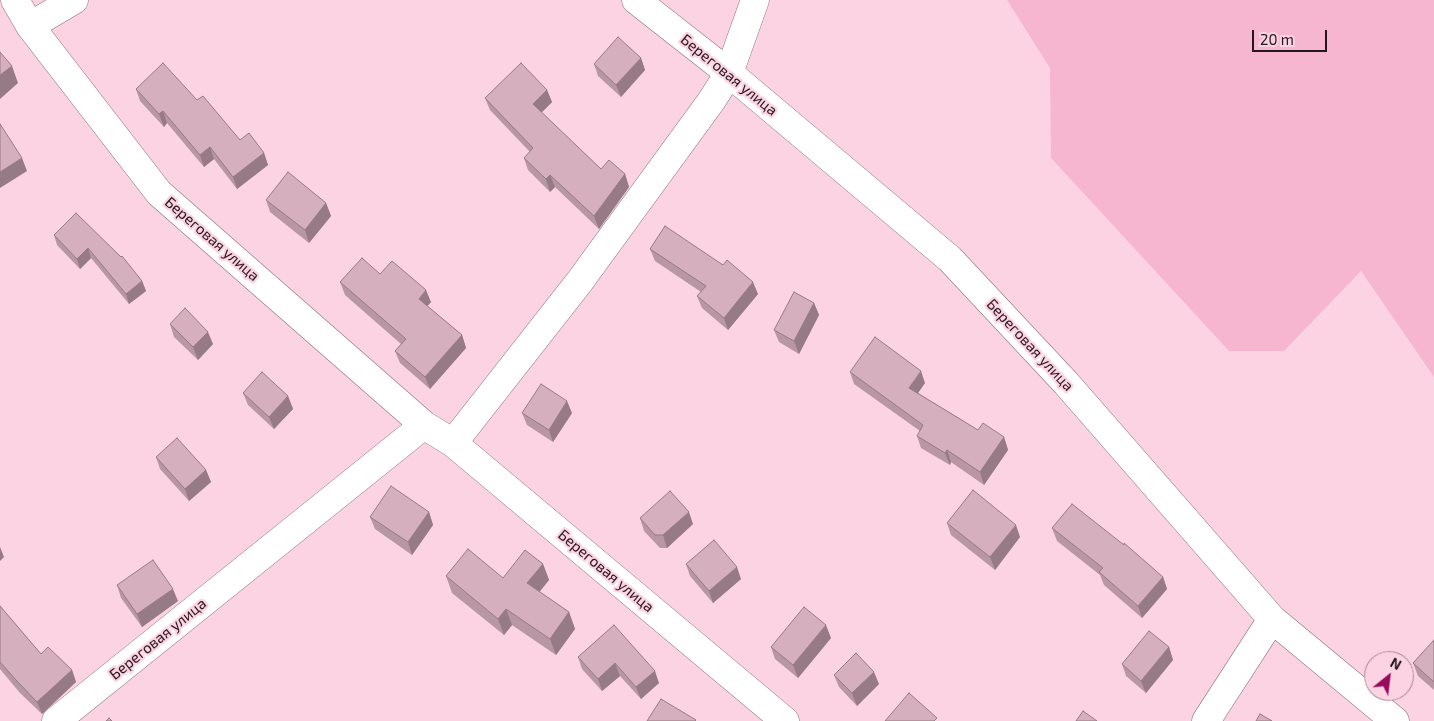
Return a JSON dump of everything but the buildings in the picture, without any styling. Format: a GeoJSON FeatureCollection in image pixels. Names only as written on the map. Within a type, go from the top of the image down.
{"type":"FeatureCollection","features":[{"type":"Feature","properties":{"kind":"street","name":"Береговая улица"},"geometry":{"type":"LineString","coordinates":[[15,0],[30,26],[159,193],[424,424],[453,443],[785,721]]}},
{"type":"Feature","properties":{"kind":"street"},"geometry":{"type":"LineString","coordinates":[[30,26],[74,0]]}},
{"type":"Feature","properties":{"kind":"street","name":"Береговая улица"},"geometry":{"type":"LineString","coordinates":[[636,0],[729,73],[950,259],[1066,383],[1272,619],[1395,721]]}},
{"type":"Feature","properties":{"kind":"street"},"geometry":{"type":"LineString","coordinates":[[453,443],[580,281],[712,100],[729,73],[755,0]]}},
{"type":"Feature","properties":{"kind":"street","name":"Береговая улица"},"geometry":{"type":"LineString","coordinates":[[56,721],[424,424]]}},
{"type":"Feature","properties":{"kind":"street"},"geometry":{"type":"LineString","coordinates":[[1206,721],[1272,619]]}},
{"type":"Feature","properties":{"kind":"shaded area"},"geometry":{"type":"Polygon","coordinates":[[[1007,0],[1434,0],[1434,377],[1361,271],[1284,351],[1229,351],[1051,158],[1050,68],[1007,0]]]}}]}
